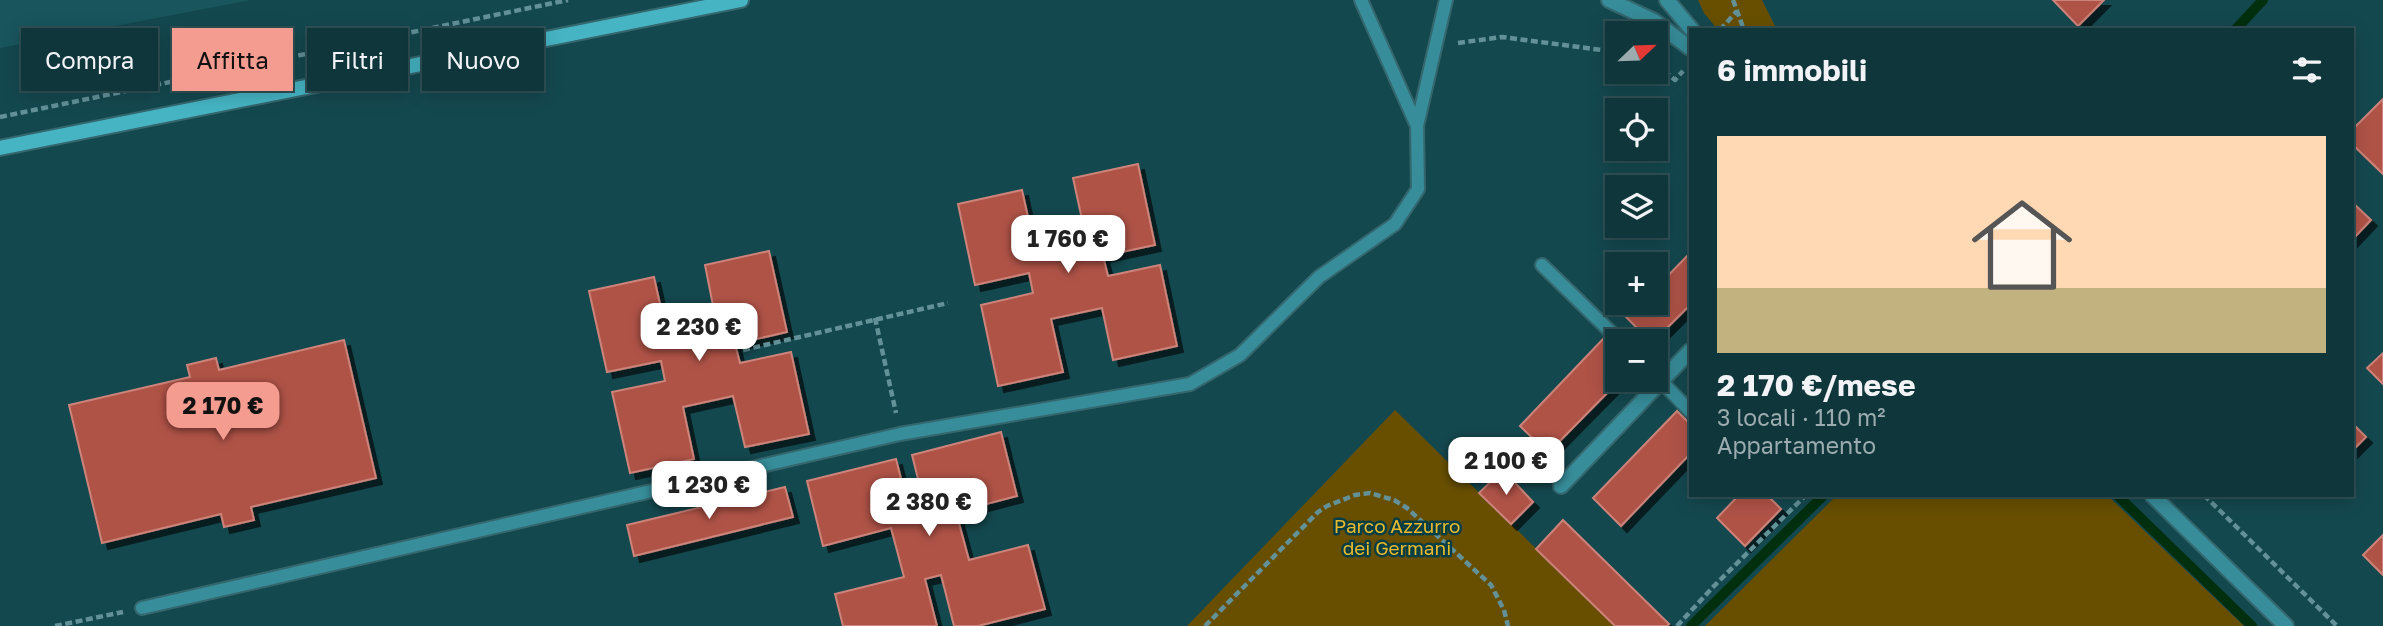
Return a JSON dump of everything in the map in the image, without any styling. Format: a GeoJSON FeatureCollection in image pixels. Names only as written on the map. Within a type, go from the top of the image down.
{"type":"FeatureCollection","features":[{"type":"Feature","properties":{"kind":"main road"},"geometry":{"type":"LineString","coordinates":[[0,148],[741,0]]}},
{"type":"Feature","properties":{"kind":"street"},"geometry":{"type":"LineString","coordinates":[[1609,0],[1654,21],[1689,47]]}},
{"type":"Feature","properties":{"kind":"street"},"geometry":{"type":"LineString","coordinates":[[1667,0],[1690,28]]}},
{"type":"Feature","properties":{"kind":"street"},"geometry":{"type":"LineString","coordinates":[[1668,370],[1689,352]]}},
{"type":"Feature","properties":{"kind":"street"},"geometry":{"type":"LineString","coordinates":[[1561,486],[1646,392]]}},
{"type":"Feature","properties":{"kind":"street"},"geometry":{"type":"LineString","coordinates":[[2154,497],[2286,626]]}},
{"type":"Feature","properties":{"kind":"lane"},"geometry":{"type":"LineString","coordinates":[[1361,0],[1417,126]]}},
{"type":"Feature","properties":{"kind":"lane"},"geometry":{"type":"LineString","coordinates":[[142,608],[900,434],[1190,384],[1240,355],[1319,277],[1395,224],[1418,189],[1417,126],[1446,0]]}},
{"type":"Feature","properties":{"kind":"lane"},"geometry":{"type":"LineString","coordinates":[[1542,265],[1608,329]]}},
{"type":"Feature","properties":{"kind":"lane"},"geometry":{"type":"LineString","coordinates":[[1668,389],[1689,410]]}},
{"type":"Feature","properties":{"kind":"path"},"geometry":{"type":"LineString","coordinates":[[0,117],[568,0]]}},
{"type":"Feature","properties":{"kind":"path"},"geometry":{"type":"LineString","coordinates":[[1732,0],[1743,28]]}},
{"type":"Feature","properties":{"kind":"path"},"geometry":{"type":"LineString","coordinates":[[1722,28],[1737,11]]}},
{"type":"Feature","properties":{"kind":"path"},"geometry":{"type":"LineString","coordinates":[[1436,48],[1502,37],[1605,50]]}},
{"type":"Feature","properties":{"kind":"path"},"geometry":{"type":"LineString","coordinates":[[1668,74],[1675,80],[1689,63]]}},
{"type":"Feature","properties":{"kind":"path"},"geometry":{"type":"LineString","coordinates":[[743,350],[948,303]]}},
{"type":"Feature","properties":{"kind":"path"},"geometry":{"type":"LineString","coordinates":[[875,318],[900,434]]}},
{"type":"Feature","properties":{"kind":"path"},"geometry":{"type":"LineString","coordinates":[[1205,626],[1318,512],[1355,495],[1370,494],[1394,500],[1407,508],[1491,585],[1504,610],[1508,626]]}},
{"type":"Feature","properties":{"kind":"path"},"geometry":{"type":"LineString","coordinates":[[1677,626],[1804,497]]}},
{"type":"Feature","properties":{"kind":"path"},"geometry":{"type":"LineString","coordinates":[[2206,497],[2337,626]]}},
{"type":"Feature","properties":{"kind":"path"},"geometry":{"type":"LineString","coordinates":[[55,626],[142,608]]}},
{"type":"Feature","properties":{"kind":"shaded area"},"geometry":{"type":"Polygon","coordinates":[[[0,0],[251,0],[105,28],[21,28],[21,44],[0,48],[0,0]]]}},
{"type":"Feature","properties":{"kind":"green space"},"geometry":{"type":"Polygon","coordinates":[[[1698,0],[1762,0],[1776,28],[1716,28],[1704,13],[1698,0]]]}},
{"type":"Feature","properties":{"kind":"green space","name":"Parco Azzurro dei Germani"},"geometry":{"type":"Polygon","coordinates":[[[1395,410],[1615,626],[1187,626],[1395,410]]]}},
{"type":"Feature","properties":{"kind":"green space"},"geometry":{"type":"Polygon","coordinates":[[[1835,497],[2109,497],[2244,626],[1705,626],[1835,497]]]}},
{"type":"Feature","properties":{"kind":"building"},"geometry":{"type":"Polygon","coordinates":[[[2053,0],[2104,0],[2078,26],[2053,0]]]}},
{"type":"Feature","properties":{"kind":"building"},"geometry":{"type":"Polygon","coordinates":[[[2383,99],[2383,174],[2354,146],[2354,128],[2383,99]]]}},
{"type":"Feature","properties":{"kind":"building"},"geometry":{"type":"Polygon","coordinates":[[[1138,164],[1155,245],[1103,256],[1108,276],[1160,265],[1177,346],[1113,360],[1102,308],[1051,319],[1063,372],[998,386],[981,305],[1033,293],[1029,273],[975,285],[958,204],[1022,190],[1035,249],[1086,238],[1073,178],[1138,164]]]}},
{"type":"Feature","properties":{"kind":"building"},"geometry":{"type":"Polygon","coordinates":[[[2354,204],[2371,220],[2354,238],[2354,204]]]}},
{"type":"Feature","properties":{"kind":"building"},"geometry":{"type":"Polygon","coordinates":[[[769,251],[787,332],[735,344],[740,363],[791,352],[809,434],[745,447],[733,396],[683,407],[694,459],[630,473],[612,392],[665,381],[661,361],[607,372],[589,291],[654,277],[667,336],[717,326],[705,265],[769,251]]]}},
{"type":"Feature","properties":{"kind":"building"},"geometry":{"type":"Polygon","coordinates":[[[1689,254],[1689,306],[1666,329],[1638,329],[1626,317],[1668,315],[1668,276],[1689,254]]]}},
{"type":"Feature","properties":{"kind":"building"},"geometry":{"type":"Polygon","coordinates":[[[1604,338],[1605,392],[1608,392],[1548,453],[1520,426],[1604,338]]]}},
{"type":"Feature","properties":{"kind":"building"},"geometry":{"type":"Polygon","coordinates":[[[344,340],[376,478],[251,507],[254,520],[224,527],[221,514],[102,543],[69,405],[190,377],[187,365],[216,358],[219,370],[344,340]]]}},
{"type":"Feature","properties":{"kind":"building"},"geometry":{"type":"Polygon","coordinates":[[[2383,353],[2383,384],[2367,368],[2383,353]]]}},
{"type":"Feature","properties":{"kind":"building"},"geometry":{"type":"Polygon","coordinates":[[[1677,411],[1689,423],[1689,455],[1621,526],[1593,498],[1677,411]]]}},
{"type":"Feature","properties":{"kind":"building"},"geometry":{"type":"Polygon","coordinates":[[[2354,425],[2366,437],[2354,449],[2354,425]]]}},
{"type":"Feature","properties":{"kind":"building"},"geometry":{"type":"Polygon","coordinates":[[[1001,432],[1017,496],[956,512],[969,560],[1028,545],[1045,609],[978,626],[954,626],[941,575],[925,579],[937,626],[843,626],[835,594],[904,577],[891,528],[823,546],[807,481],[896,459],[908,506],[924,503],[912,455],[1001,432]]]}},
{"type":"Feature","properties":{"kind":"building"},"geometry":{"type":"Polygon","coordinates":[[[1503,470],[1533,502],[1511,524],[1479,493],[1503,470]]]}},
{"type":"Feature","properties":{"kind":"building"},"geometry":{"type":"Polygon","coordinates":[[[785,487],[793,517],[634,556],[627,525],[785,487]]]}},
{"type":"Feature","properties":{"kind":"building"},"geometry":{"type":"Polygon","coordinates":[[[1737,497],[1769,497],[1781,509],[1745,546],[1717,518],[1737,497]]]}},
{"type":"Feature","properties":{"kind":"building"},"geometry":{"type":"Polygon","coordinates":[[[1563,520],[1669,624],[1667,626],[1615,626],[1536,549],[1563,520]]]}},
{"type":"Feature","properties":{"kind":"building"},"geometry":{"type":"Polygon","coordinates":[[[2383,535],[2383,575],[2363,555],[2383,535]]]}},
{"type":"Feature","properties":{"kind":"waterway"},"geometry":{"type":"LineString","coordinates":[[2237,28],[2263,0]]}},
{"type":"Feature","properties":{"kind":"waterway"},"geometry":{"type":"LineString","coordinates":[[1691,626],[1822,497]]}},
{"type":"Feature","properties":{"kind":"waterway"},"geometry":{"type":"LineString","coordinates":[[2119,497],[2252,626]]}}]}
